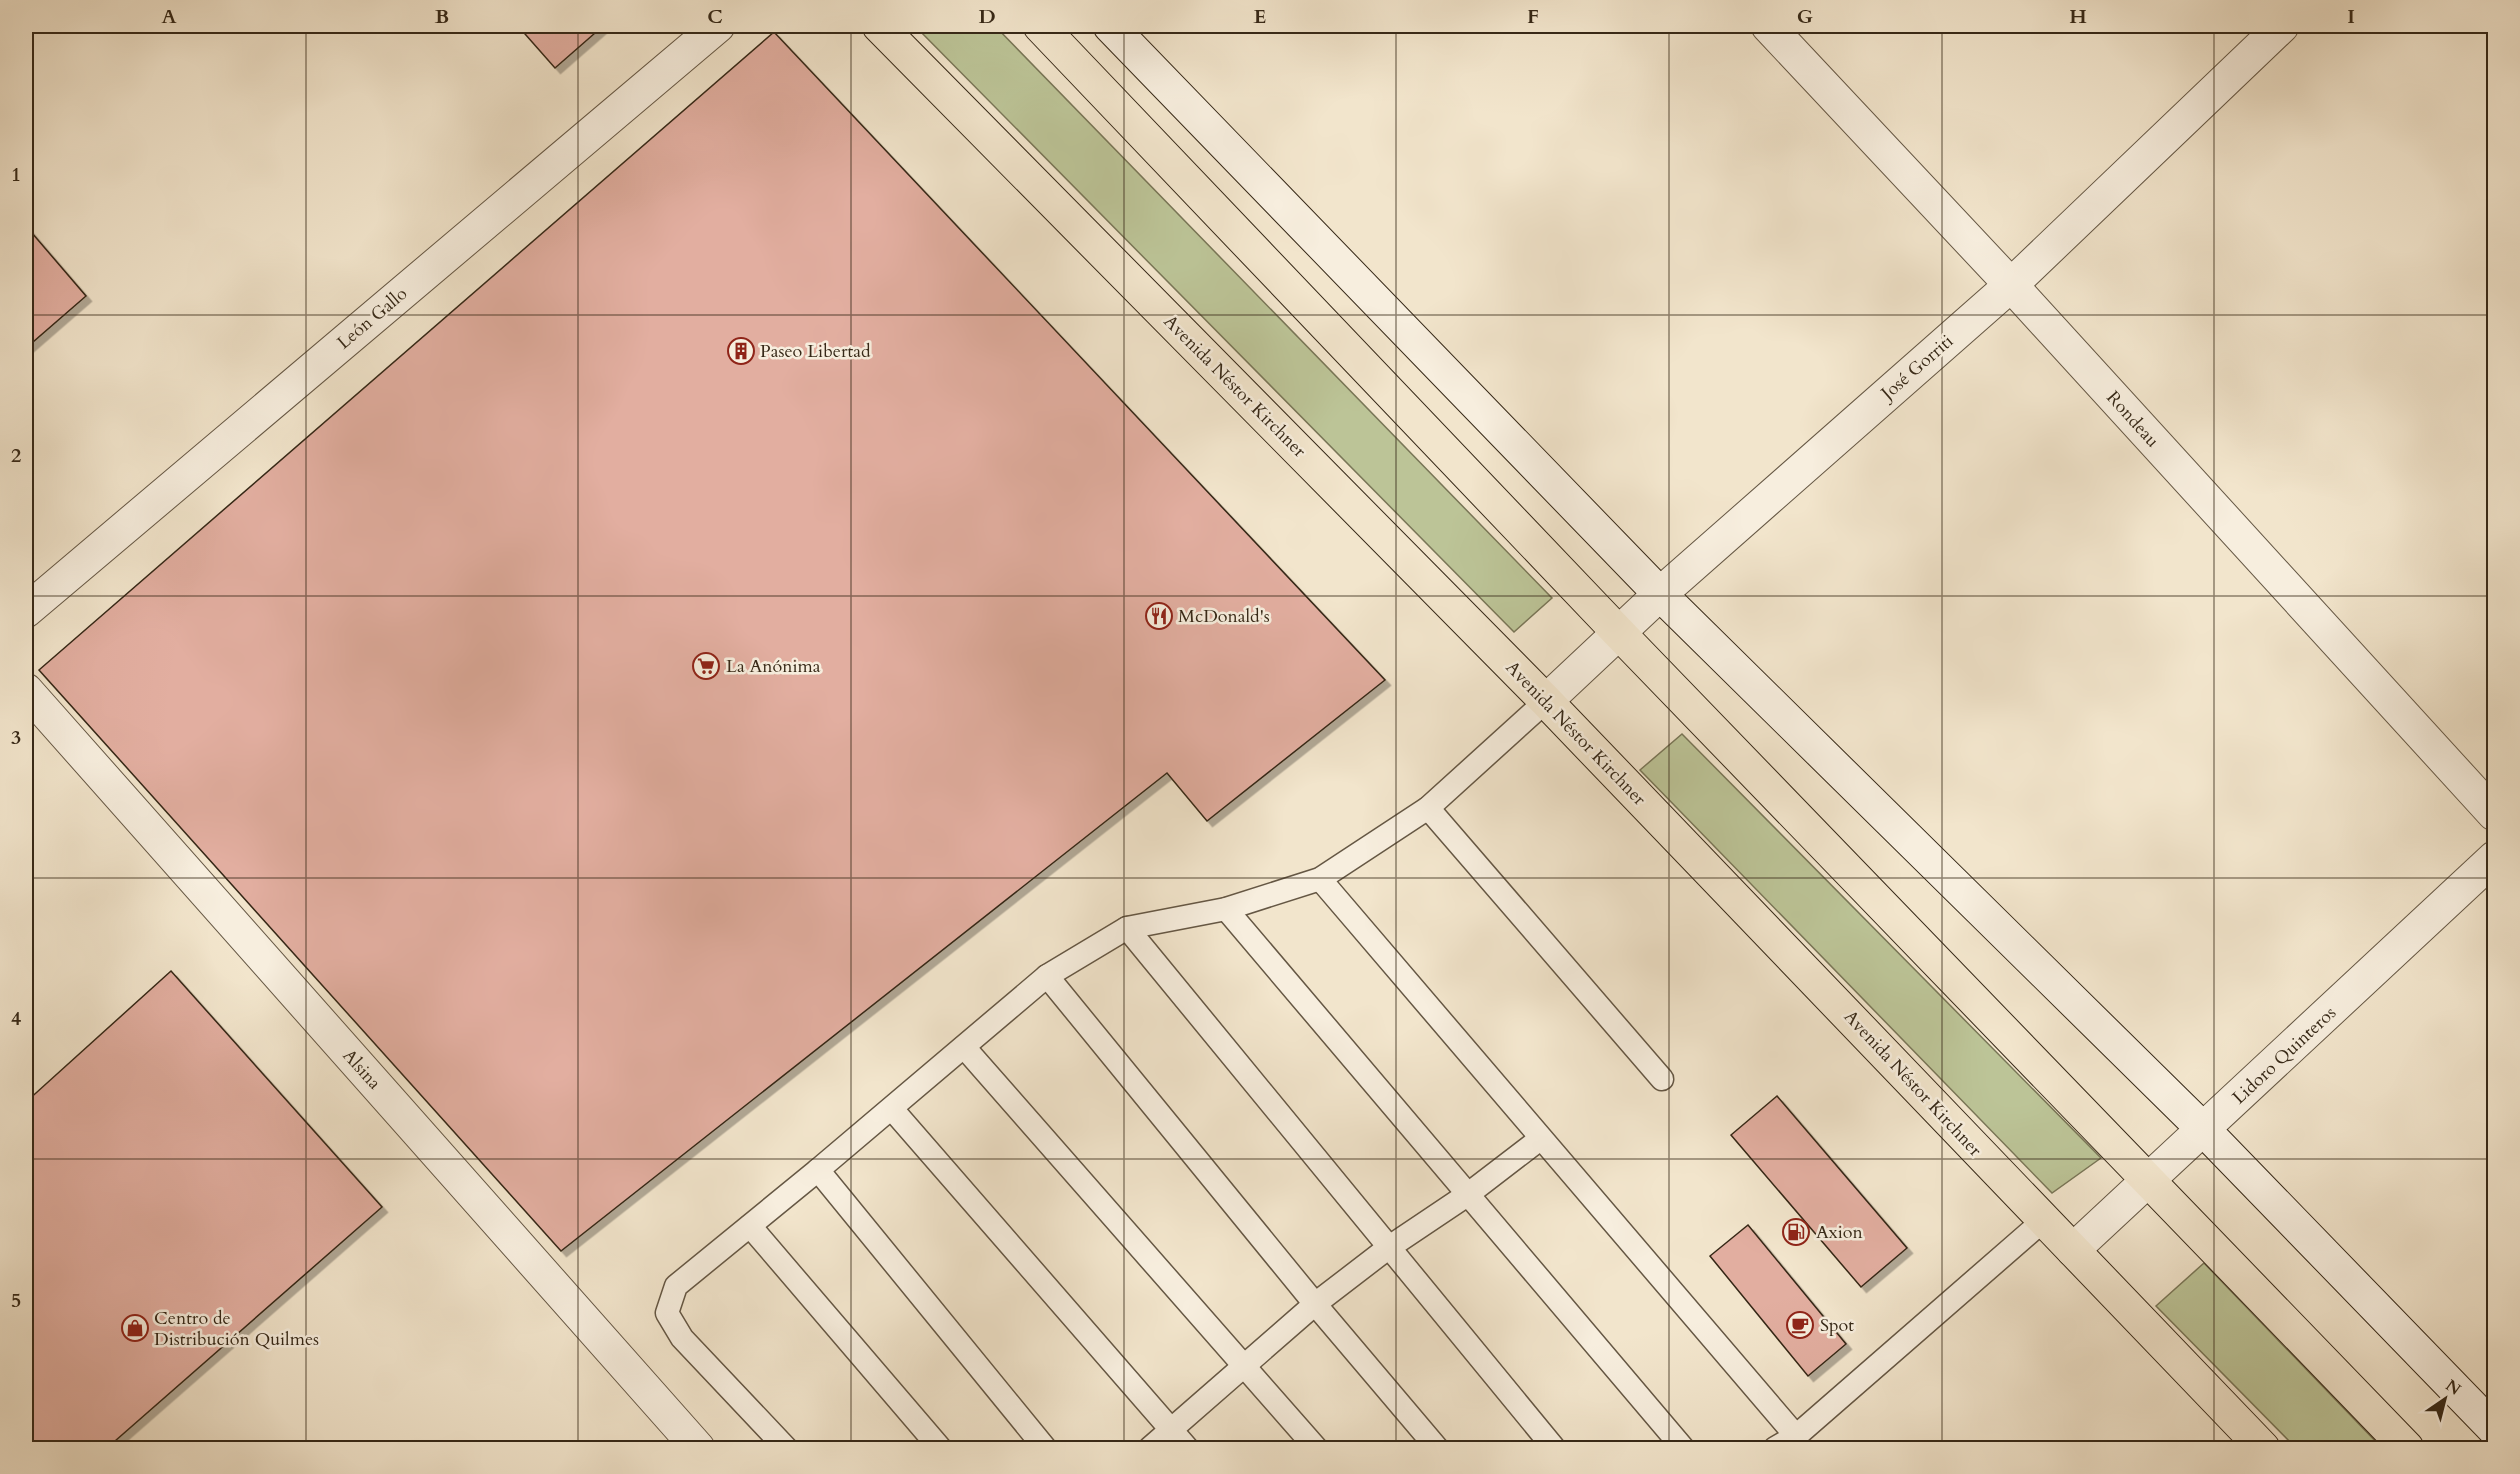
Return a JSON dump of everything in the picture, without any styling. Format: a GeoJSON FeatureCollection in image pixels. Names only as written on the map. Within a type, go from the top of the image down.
{"type":"FeatureCollection","features":[{"type":"Feature","properties":{"kind":"main road","name":"Avenida Néstor Kirchner"},"geometry":{"type":"LineString","coordinates":[[879,26],[1546,701],[2263,1449]]}},
{"type":"Feature","properties":{"kind":"main road"},"geometry":{"type":"LineString","coordinates":[[1040,26],[1618,633],[2407,1449]]}},
{"type":"Feature","properties":{"kind":"street","name":"León Gallo"},"geometry":{"type":"LineString","coordinates":[[26,611],[718,26]]}},
{"type":"Feature","properties":{"kind":"street"},"geometry":{"type":"LineString","coordinates":[[1110,26],[1660,594],[2204,1130],[2494,1430]]}},
{"type":"Feature","properties":{"kind":"street","name":"Rondeau"},"geometry":{"type":"LineString","coordinates":[[1768,26],[2011,285],[2494,814]]}},
{"type":"Feature","properties":{"kind":"street","name":"José Gorriti"},"geometry":{"type":"LineString","coordinates":[[1546,701],[1660,594],[2011,285],[2282,26]]}},
{"type":"Feature","properties":{"kind":"street","name":"Alsina"},"geometry":{"type":"LineString","coordinates":[[26,690],[698,1449]]}},
{"type":"Feature","properties":{"kind":"street","name":"Lidoro Quinteros"},"geometry":{"type":"LineString","coordinates":[[2073,1250],[2494,858]]}},
{"type":"Feature","properties":{"kind":"lane"},"geometry":{"type":"LineString","coordinates":[[786,1449],[682,1338],[668,1313],[676,1287],[892,1109],[1047,976],[1127,928],[1226,909],[1320,879],[1428,808],[1546,701]]}},
{"type":"Feature","properties":{"kind":"lane"},"geometry":{"type":"LineString","coordinates":[[1428,808],[1662,1079]]}},
{"type":"Feature","properties":{"kind":"lane"},"geometry":{"type":"LineString","coordinates":[[1320,879],[1796,1436]]}},
{"type":"Feature","properties":{"kind":"lane"},"geometry":{"type":"LineString","coordinates":[[1226,909],[1683,1449]]}},
{"type":"Feature","properties":{"kind":"lane"},"geometry":{"type":"LineString","coordinates":[[1127,928],[1554,1449]]}},
{"type":"Feature","properties":{"kind":"lane"},"geometry":{"type":"LineString","coordinates":[[1047,976],[1315,1304],[1437,1449]]}},
{"type":"Feature","properties":{"kind":"lane"},"geometry":{"type":"LineString","coordinates":[[964,1047],[1246,1366],[1316,1449]]}},
{"type":"Feature","properties":{"kind":"lane"},"geometry":{"type":"LineString","coordinates":[[892,1109],[1186,1449]]}},
{"type":"Feature","properties":{"kind":"lane"},"geometry":{"type":"LineString","coordinates":[[1150,1449],[1315,1304],[1388,1248],[1467,1194],[1540,1139]]}},
{"type":"Feature","properties":{"kind":"lane"},"geometry":{"type":"LineString","coordinates":[[818,1170],[1045,1449]]}},
{"type":"Feature","properties":{"kind":"lane"},"geometry":{"type":"LineString","coordinates":[[1775,1449],[1796,1436],[2044,1220]]}},
{"type":"Feature","properties":{"kind":"lane"},"geometry":{"type":"LineString","coordinates":[[750,1226],[940,1449]]}},
{"type":"Feature","properties":{"kind":"green space"},"geometry":{"type":"Polygon","coordinates":[[[915,26],[995,26],[1552,598],[1514,632],[915,26]]]}},
{"type":"Feature","properties":{"kind":"green space"},"geometry":{"type":"Polygon","coordinates":[[[1682,734],[2101,1158],[2052,1193],[1640,770],[1682,734]]]}},
{"type":"Feature","properties":{"kind":"green space"},"geometry":{"type":"Polygon","coordinates":[[[2204,1263],[2382,1448],[2296,1448],[2156,1306],[2204,1263]]]}},
{"type":"Feature","properties":{"kind":"building"},"geometry":{"type":"Polygon","coordinates":[[[518,26],[603,26],[555,68],[518,26]]]}},
{"type":"Feature","properties":{"kind":"building","name":"Paseo Libertad"},"geometry":{"type":"Polygon","coordinates":[[[774,32],[1385,680],[1207,821],[1167,773],[561,1251],[39,670],[774,32]]]}},
{"type":"Feature","properties":{"kind":"building"},"geometry":{"type":"Polygon","coordinates":[[[26,226],[86,296],[26,348],[26,226]]]}},
{"type":"Feature","properties":{"kind":"building","name":"Centro de Distribución Quilmes"},"geometry":{"type":"Polygon","coordinates":[[[171,971],[382,1207],[107,1448],[26,1448],[26,1102],[171,971]]]}},
{"type":"Feature","properties":{"kind":"building"},"geometry":{"type":"Polygon","coordinates":[[[1777,1096],[1907,1248],[1861,1287],[1731,1135],[1777,1096]]]}},
{"type":"Feature","properties":{"kind":"building"},"geometry":{"type":"Polygon","coordinates":[[[1748,1225],[1846,1344],[1808,1376],[1710,1256],[1748,1225]]]}},
{"type":"Feature","properties":{"kind":"place","name":"Paseo Libertad"},"geometry":{"type":"Point","coordinates":[741,351]}},
{"type":"Feature","properties":{"kind":"place","name":"McDonald's"},"geometry":{"type":"Point","coordinates":[1159,616]}},
{"type":"Feature","properties":{"kind":"place","name":"La Anónima"},"geometry":{"type":"Point","coordinates":[706,666]}},
{"type":"Feature","properties":{"kind":"place","name":"Axion"},"geometry":{"type":"Point","coordinates":[1796,1232]}},
{"type":"Feature","properties":{"kind":"place","name":"Spot"},"geometry":{"type":"Point","coordinates":[1800,1325]}},
{"type":"Feature","properties":{"kind":"place","name":"Centro de Distribución Quilmes"},"geometry":{"type":"Point","coordinates":[135,1328]}}]}
